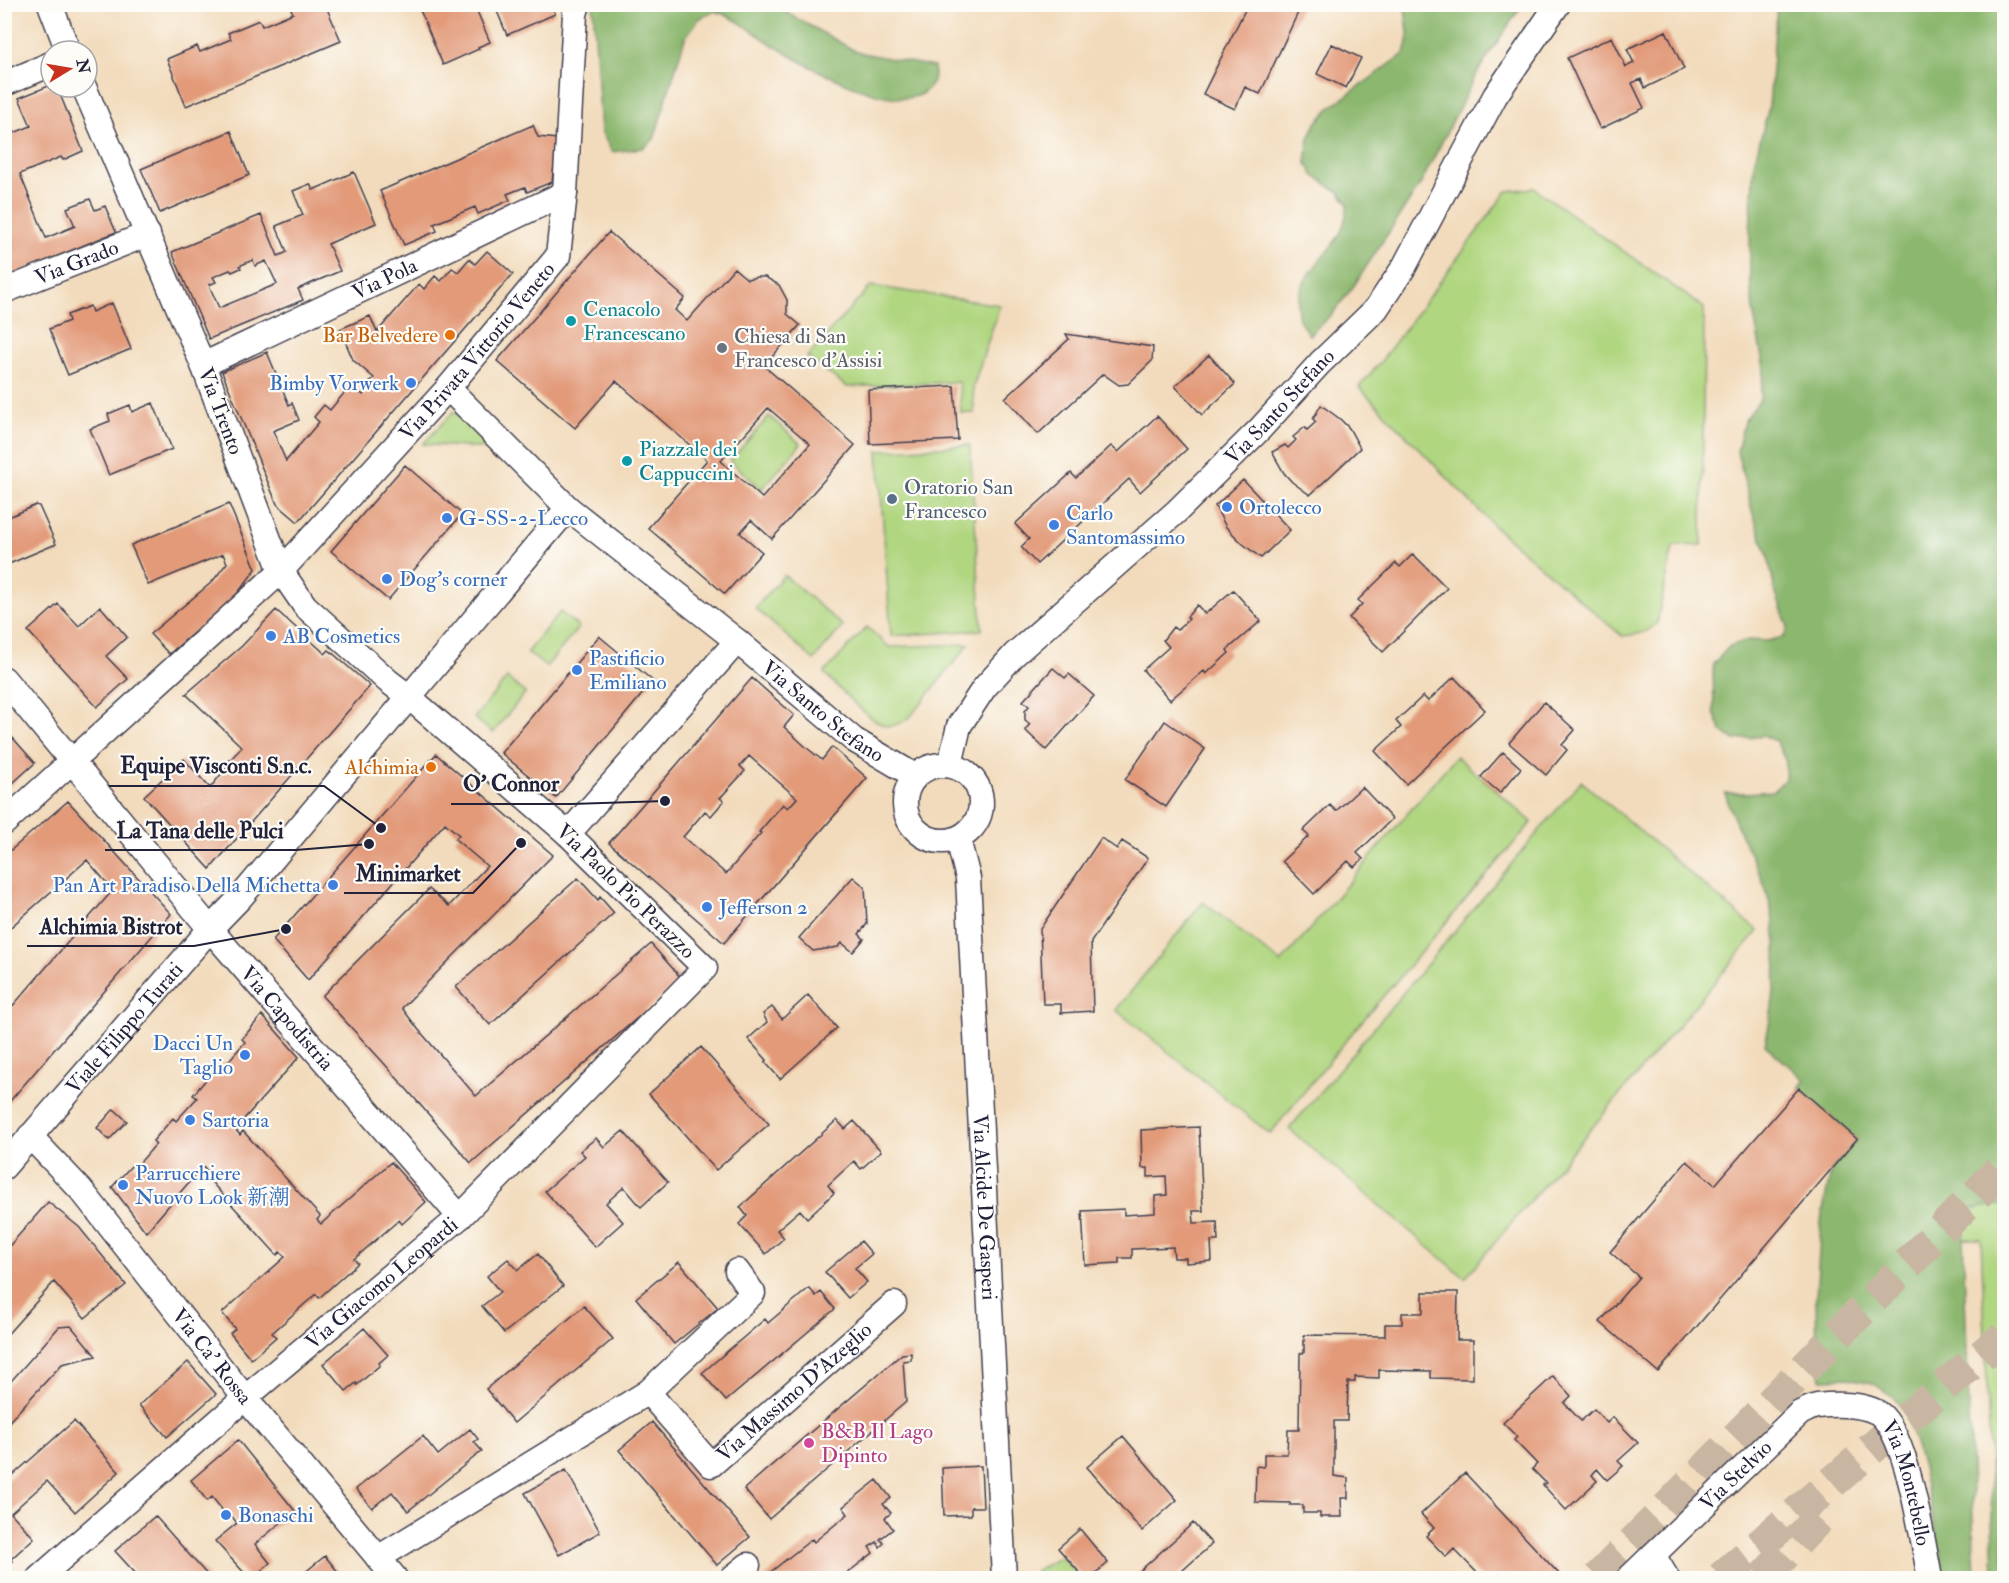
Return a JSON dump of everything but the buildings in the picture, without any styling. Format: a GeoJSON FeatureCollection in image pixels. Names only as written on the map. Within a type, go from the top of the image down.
{"type":"FeatureCollection","features":[{"type":"Feature","properties":{"kind":"street"},"geometry":{"type":"LineString","coordinates":[[50,4],[63,39]]}},
{"type":"Feature","properties":{"kind":"street","name":"Via Santo Stefano"},"geometry":{"type":"LineString","coordinates":[[950,765],[959,726],[984,688],[1015,654],[1176,512],[1260,429],[1320,363],[1376,309],[1404,267],[1495,96],[1558,4]]}},
{"type":"Feature","properties":{"kind":"street","name":"Via Privata Vittorio Veneto"},"geometry":{"type":"LineString","coordinates":[[4,824],[281,571],[448,388],[558,256],[565,193],[575,8]]}},
{"type":"Feature","properties":{"kind":"street"},"geometry":{"type":"LineString","coordinates":[[4,84],[39,69]]}},
{"type":"Feature","properties":{"kind":"street","name":"Via Trento"},"geometry":{"type":"LineString","coordinates":[[89,99],[203,365],[281,571],[305,606],[409,697]]}},
{"type":"Feature","properties":{"kind":"street","name":"Via Pola"},"geometry":{"type":"LineString","coordinates":[[203,365],[565,193]]}},
{"type":"Feature","properties":{"kind":"street","name":"Via Grado"},"geometry":{"type":"LineString","coordinates":[[4,291],[148,234]]}},
{"type":"Feature","properties":{"kind":"street"},"geometry":{"type":"LineString","coordinates":[[448,388],[568,508],[737,641]]}},
{"type":"Feature","properties":{"kind":"street"},"geometry":{"type":"LineString","coordinates":[[409,697],[568,508]]}},
{"type":"Feature","properties":{"kind":"street","name":"Via Santo Stefano"},"geometry":{"type":"LineString","coordinates":[[737,641],[854,740],[915,776]]}},
{"type":"Feature","properties":{"kind":"street","name":"Via Paolo Pio Perazzo"},"geometry":{"type":"LineString","coordinates":[[568,834],[737,641]]}},
{"type":"Feature","properties":{"kind":"street","name":"Via Capodistria"},"geometry":{"type":"LineString","coordinates":[[4,679],[210,929],[460,1217]]}},
{"type":"Feature","properties":{"kind":"street","name":"Via Paolo Pio Perazzo"},"geometry":{"type":"LineString","coordinates":[[409,697],[568,834],[705,968]]}},
{"type":"Feature","properties":{"kind":"street","name":"Viale Filippo Turati"},"geometry":{"type":"LineString","coordinates":[[4,1167],[210,929],[240,898],[409,697]]}},
{"type":"Feature","properties":{"kind":"street"},"geometry":{"type":"LineString","coordinates":[[950,765],[962,769],[978,787],[981,811],[968,832],[958,838],[945,841],[932,840],[920,834],[912,824],[906,813],[905,799],[915,776],[926,768],[950,765]]}},
{"type":"Feature","properties":{"kind":"street","name":"Via Alcide De Gasperi"},"geometry":{"type":"LineString","coordinates":[[958,838],[968,878],[1004,1578]]}},
{"type":"Feature","properties":{"kind":"street","name":"Via Giacomo Leopardi"},"geometry":{"type":"LineString","coordinates":[[39,1578],[245,1398],[460,1217],[705,968]]}},
{"type":"Feature","properties":{"kind":"street","name":"Via Ca' Rossa"},"geometry":{"type":"LineString","coordinates":[[30,1136],[82,1191],[245,1398],[395,1578]]}},
{"type":"Feature","properties":{"kind":"street"},"geometry":{"type":"LineString","coordinates":[[378,1558],[648,1392],[753,1293],[737,1271]]}},
{"type":"Feature","properties":{"kind":"street","name":"Via Massimo D'Azeglio"},"geometry":{"type":"LineString","coordinates":[[648,1392],[711,1465],[894,1304]]}},
{"type":"Feature","properties":{"kind":"street","name":"Via Stelvio"},"geometry":{"type":"LineString","coordinates":[[1629,1578],[1800,1413],[1815,1406],[1858,1405]]}},
{"type":"Feature","properties":{"kind":"street","name":"Via Montebello"},"geometry":{"type":"LineString","coordinates":[[1858,1405],[1882,1415],[1895,1435],[1910,1481],[1930,1578]]}},
{"type":"Feature","properties":{"kind":"street"},"geometry":{"type":"LineString","coordinates":[[1653,1555],[1667,1578]]}},
{"type":"Feature","properties":{"kind":"green space"},"geometry":{"type":"Polygon","coordinates":[[[593,5],[773,5],[857,52],[934,67],[933,81],[922,94],[902,98],[864,90],[803,63],[737,21],[714,11],[699,19],[685,38],[654,139],[643,148],[612,152],[601,131],[593,5]]]}},
{"type":"Feature","properties":{"kind":"green space"},"geometry":{"type":"Polygon","coordinates":[[[1405,5],[1522,5],[1477,73],[1421,183],[1353,287],[1333,313],[1309,335],[1299,319],[1297,307],[1299,296],[1308,276],[1339,236],[1348,204],[1340,193],[1313,175],[1306,162],[1309,138],[1316,123],[1331,107],[1404,54],[1408,42],[1405,5]]]}},
{"type":"Feature","properties":{"kind":"green space"},"geometry":{"type":"Polygon","coordinates":[[[1777,5],[2004,5],[2004,1204],[1962,1210],[1975,1578],[1945,1578],[1922,1467],[1905,1411],[1893,1397],[1873,1383],[1848,1378],[1821,1379],[1817,1355],[1816,1298],[1821,1221],[1831,1170],[1857,1139],[1799,1088],[1805,1080],[1765,1045],[1775,987],[1775,929],[1766,890],[1725,793],[1774,791],[1785,779],[1786,762],[1776,741],[1763,736],[1735,740],[1722,732],[1714,713],[1713,664],[1730,646],[1748,640],[1767,641],[1784,637],[1788,627],[1775,591],[1768,556],[1753,514],[1737,452],[1744,421],[1760,400],[1764,368],[1753,310],[1750,279],[1750,231],[1754,163],[1769,107],[1777,5]]]}},
{"type":"Feature","properties":{"kind":"green space"},"geometry":{"type":"Polygon","coordinates":[[[1534,188],[1704,308],[1702,545],[1673,546],[1657,623],[1637,634],[1622,636],[1498,530],[1359,387],[1382,360],[1507,191],[1534,188]]]}},
{"type":"Feature","properties":{"kind":"green space"},"geometry":{"type":"Polygon","coordinates":[[[871,286],[1000,305],[973,387],[974,413],[961,413],[959,382],[847,387],[807,357],[871,286]]]}},
{"type":"Feature","properties":{"kind":"green space"},"geometry":{"type":"Polygon","coordinates":[[[454,411],[495,449],[423,444],[454,411]]]}},
{"type":"Feature","properties":{"kind":"green space"},"geometry":{"type":"Polygon","coordinates":[[[769,416],[801,444],[762,489],[730,461],[769,416]]]}},
{"type":"Feature","properties":{"kind":"green space"},"geometry":{"type":"Polygon","coordinates":[[[970,445],[982,630],[891,636],[878,451],[970,445]]]}},
{"type":"Feature","properties":{"kind":"green space"},"geometry":{"type":"Polygon","coordinates":[[[784,575],[843,626],[814,660],[755,608],[784,575]]]}},
{"type":"Feature","properties":{"kind":"green space"},"geometry":{"type":"Polygon","coordinates":[[[560,612],[579,627],[546,667],[527,652],[560,612]]]}},
{"type":"Feature","properties":{"kind":"green space"},"geometry":{"type":"Polygon","coordinates":[[[867,627],[889,647],[969,644],[910,717],[888,726],[864,712],[824,673],[867,627]]]}},
{"type":"Feature","properties":{"kind":"green space"},"geometry":{"type":"Polygon","coordinates":[[[507,678],[525,693],[493,733],[474,718],[507,678]]]}},
{"type":"Feature","properties":{"kind":"green space"},"geometry":{"type":"Polygon","coordinates":[[[1456,756],[1532,822],[1357,1027],[1270,1134],[1116,1010],[1203,902],[1281,963],[1456,756]]]}},
{"type":"Feature","properties":{"kind":"green space"},"geometry":{"type":"Polygon","coordinates":[[[1581,781],[1758,931],[1465,1278],[1289,1129],[1581,781]]]}},
{"type":"Feature","properties":{"kind":"green space"},"geometry":{"type":"Polygon","coordinates":[[[2004,1204],[2004,1459],[1990,1457],[1981,1239],[1962,1239],[1962,1209],[2004,1204]]]}},
{"type":"Feature","properties":{"kind":"green space"},"geometry":{"type":"Polygon","coordinates":[[[1990,1457],[2004,1459],[2004,1578],[1994,1578],[1990,1457]]]}},
{"type":"Feature","properties":{"kind":"green space"},"geometry":{"type":"Polygon","coordinates":[[[1061,1557],[1081,1578],[1035,1578],[1035,1571],[1061,1557]]]}},
{"type":"Feature","properties":{"kind":"tunnel"},"geometry":{"type":"LineString","coordinates":[[1598,1578],[2004,1166]]}},
{"type":"Feature","properties":{"kind":"tunnel"},"geometry":{"type":"LineString","coordinates":[[1721,1578],[2004,1337]]}},
{"type":"Feature","properties":{"kind":"tunnel"},"geometry":{"type":"LineString","coordinates":[[1763,1578],[1818,1519]]}},
{"type":"Feature","properties":{"kind":"place","name":"Cenacolo Francescano"},"geometry":{"type":"Point","coordinates":[571,321]}},
{"type":"Feature","properties":{"kind":"place","name":"Bar Belvedere"},"geometry":{"type":"Point","coordinates":[450,335]}},
{"type":"Feature","properties":{"kind":"place","name":"Chiesa di San Francesco d'Assisi"},"geometry":{"type":"Point","coordinates":[722,348]}},
{"type":"Feature","properties":{"kind":"place","name":"Bimby Vorwerk"},"geometry":{"type":"Point","coordinates":[411,383]}},
{"type":"Feature","properties":{"kind":"place","name":"Piazzale dei Cappuccini"},"geometry":{"type":"Point","coordinates":[627,461]}},
{"type":"Feature","properties":{"kind":"place","name":"Oratorio San Francesco"},"geometry":{"type":"Point","coordinates":[892,499]}},
{"type":"Feature","properties":{"kind":"place","name":"Ortolecco"},"geometry":{"type":"Point","coordinates":[1227,507]}},
{"type":"Feature","properties":{"kind":"place","name":"G-SS-2-Lecco"},"geometry":{"type":"Point","coordinates":[447,518]}},
{"type":"Feature","properties":{"kind":"place","name":"Carlo Santomassimo"},"geometry":{"type":"Point","coordinates":[1054,525]}},
{"type":"Feature","properties":{"kind":"place","name":"Dog's corner"},"geometry":{"type":"Point","coordinates":[387,579]}},
{"type":"Feature","properties":{"kind":"place","name":"AB Cosmetics"},"geometry":{"type":"Point","coordinates":[271,636]}},
{"type":"Feature","properties":{"kind":"place","name":"Pastificio Emiliano"},"geometry":{"type":"Point","coordinates":[577,670]}},
{"type":"Feature","properties":{"kind":"place","name":"Alchimia"},"geometry":{"type":"Point","coordinates":[431,767]}},
{"type":"Feature","properties":{"kind":"place","name":"O' Connor"},"geometry":{"type":"Point","coordinates":[665,801]}},
{"type":"Feature","properties":{"kind":"place","name":"Equipe Visconti S.n.c."},"geometry":{"type":"Point","coordinates":[381,828]}},
{"type":"Feature","properties":{"kind":"place","name":"Minimarket"},"geometry":{"type":"Point","coordinates":[521,843]}},
{"type":"Feature","properties":{"kind":"place","name":"La Tana delle Pulci"},"geometry":{"type":"Point","coordinates":[369,844]}},
{"type":"Feature","properties":{"kind":"place","name":"Pan Art Paradiso Della Michetta"},"geometry":{"type":"Point","coordinates":[333,885]}},
{"type":"Feature","properties":{"kind":"place","name":"Jefferson 2"},"geometry":{"type":"Point","coordinates":[707,907]}},
{"type":"Feature","properties":{"kind":"place","name":"Alchimia Bistrot"},"geometry":{"type":"Point","coordinates":[286,929]}},
{"type":"Feature","properties":{"kind":"place","name":"Dacci Un Taglio"},"geometry":{"type":"Point","coordinates":[245,1055]}},
{"type":"Feature","properties":{"kind":"place","name":"Sartoria"},"geometry":{"type":"Point","coordinates":[190,1120]}},
{"type":"Feature","properties":{"kind":"place","name":"Parrucchiere Nuovo Look 新潮"},"geometry":{"type":"Point","coordinates":[123,1185]}},
{"type":"Feature","properties":{"kind":"place","name":"B&B Il Lago Dipinto"},"geometry":{"type":"Point","coordinates":[809,1443]}},
{"type":"Feature","properties":{"kind":"place","name":"Bonaschi"},"geometry":{"type":"Point","coordinates":[226,1515]}}]}
